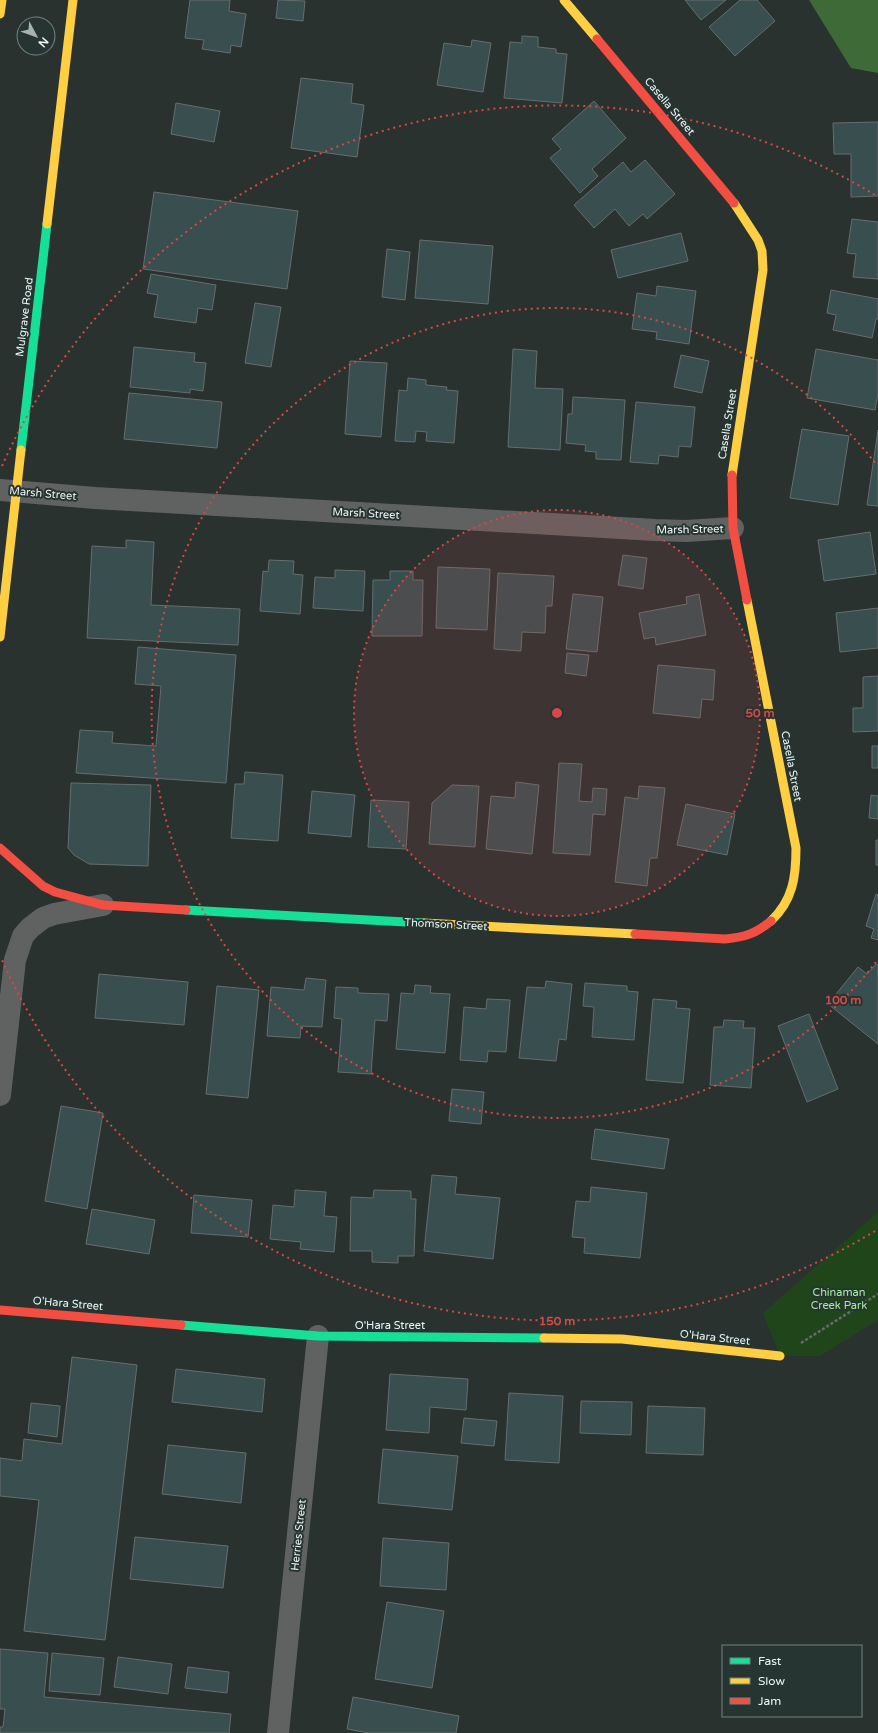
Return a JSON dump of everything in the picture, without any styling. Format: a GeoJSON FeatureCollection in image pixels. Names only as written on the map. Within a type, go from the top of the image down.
{"type":"FeatureCollection","features":[{"type":"Feature","properties":{"kind":"street"},"geometry":{"type":"LineString","coordinates":[[0,14],[2,0]]}},
{"type":"Feature","properties":{"kind":"street","name":"Mulgrave Road"},"geometry":{"type":"LineString","coordinates":[[0,637],[8,490],[74,0]]}},
{"type":"Feature","properties":{"kind":"street","name":"Casella Street"},"geometry":{"type":"LineString","coordinates":[[564,0],[725,190],[748,222],[761,249],[763,270],[732,470],[731,497],[733,528],[796,848],[796,871],[790,894],[780,911]]}},
{"type":"Feature","properties":{"kind":"street","name":"Marsh Street"},"geometry":{"type":"LineString","coordinates":[[8,490],[103,498],[654,530],[686,531],[733,528]]}},
{"type":"Feature","properties":{"kind":"street","name":"Thomson Street"},"geometry":{"type":"LineString","coordinates":[[0,848],[43,886],[55,892],[103,905],[725,939],[743,937],[762,928],[780,911]]}},
{"type":"Feature","properties":{"kind":"street","name":"Thomson Street"},"geometry":{"type":"LineString","coordinates":[[0,1095],[15,960],[23,936],[30,928],[43,918],[54,914],[103,905]]}},
{"type":"Feature","properties":{"kind":"street","name":"O'Hara Street"},"geometry":{"type":"LineString","coordinates":[[0,1310],[318,1336],[622,1339],[780,1356]]}},
{"type":"Feature","properties":{"kind":"street","name":"Herries Street"},"geometry":{"type":"LineString","coordinates":[[278,1733],[318,1336]]}},
{"type":"Feature","properties":{"kind":"path"},"geometry":{"type":"LineString","coordinates":[[780,1356],[878,1294]]}},
{"type":"Feature","properties":{"kind":"green space"},"geometry":{"type":"Polygon","coordinates":[[[809,0],[878,0],[878,73],[851,68],[809,0]]]}},
{"type":"Feature","properties":{"kind":"green space","name":"Chinaman Creek Park"},"geometry":{"type":"Polygon","coordinates":[[[878,1212],[878,1320],[820,1356],[780,1356],[763,1313],[878,1212]]]}},
{"type":"Feature","properties":{"kind":"building"},"geometry":{"type":"Polygon","coordinates":[[[190,0],[230,0],[229,11],[246,14],[241,47],[231,45],[230,53],[202,49],[204,40],[185,38],[190,0]]]}},
{"type":"Feature","properties":{"kind":"building"},"geometry":{"type":"Polygon","coordinates":[[[278,0],[305,1],[303,21],[276,18],[278,0]]]}},
{"type":"Feature","properties":{"kind":"building"},"geometry":{"type":"Polygon","coordinates":[[[685,0],[726,0],[701,20],[685,0]]]}},
{"type":"Feature","properties":{"kind":"building"},"geometry":{"type":"Polygon","coordinates":[[[740,0],[757,0],[775,21],[735,56],[709,27],[740,0]]]}},
{"type":"Feature","properties":{"kind":"building"},"geometry":{"type":"Polygon","coordinates":[[[522,36],[538,37],[538,47],[556,49],[556,53],[567,54],[562,103],[504,98],[510,42],[522,43],[522,36]]]}},
{"type":"Feature","properties":{"kind":"building"},"geometry":{"type":"Polygon","coordinates":[[[472,40],[491,43],[483,92],[437,85],[444,43],[471,47],[472,40]]]}},
{"type":"Feature","properties":{"kind":"building"},"geometry":{"type":"Polygon","coordinates":[[[301,78],[353,84],[351,103],[364,105],[357,157],[291,148],[301,78]]]}},
{"type":"Feature","properties":{"kind":"building"},"geometry":{"type":"Polygon","coordinates":[[[594,101],[626,138],[592,169],[598,176],[580,193],[550,158],[561,149],[552,139],[594,101]]]}},
{"type":"Feature","properties":{"kind":"building"},"geometry":{"type":"Polygon","coordinates":[[[176,103],[220,111],[214,142],[171,134],[176,103]]]}},
{"type":"Feature","properties":{"kind":"building"},"geometry":{"type":"Polygon","coordinates":[[[878,122],[878,196],[851,197],[851,154],[834,154],[833,123],[878,122]]]}},
{"type":"Feature","properties":{"kind":"building"},"geometry":{"type":"Polygon","coordinates":[[[645,160],[675,194],[647,219],[643,214],[629,226],[615,209],[594,228],[574,205],[623,162],[631,172],[645,160]]]}},
{"type":"Feature","properties":{"kind":"building"},"geometry":{"type":"Polygon","coordinates":[[[154,192],[298,211],[287,289],[143,269],[154,192]]]}},
{"type":"Feature","properties":{"kind":"building"},"geometry":{"type":"Polygon","coordinates":[[[852,219],[878,222],[878,279],[853,277],[856,254],[847,253],[852,219]]]}},
{"type":"Feature","properties":{"kind":"building"},"geometry":{"type":"Polygon","coordinates":[[[681,233],[688,261],[618,278],[611,250],[681,233]]]}},
{"type":"Feature","properties":{"kind":"building"},"geometry":{"type":"Polygon","coordinates":[[[420,240],[493,246],[488,304],[415,298],[420,240]]]}},
{"type":"Feature","properties":{"kind":"building"},"geometry":{"type":"Polygon","coordinates":[[[387,249],[410,252],[405,300],[382,297],[387,249]]]}},
{"type":"Feature","properties":{"kind":"building"},"geometry":{"type":"Polygon","coordinates":[[[151,274],[216,285],[212,310],[198,308],[196,323],[154,317],[158,295],[147,293],[151,274]]]}},
{"type":"Feature","properties":{"kind":"building"},"geometry":{"type":"Polygon","coordinates":[[[657,286],[696,291],[689,344],[656,339],[657,332],[632,329],[637,293],[656,296],[657,286]]]}},
{"type":"Feature","properties":{"kind":"building"},"geometry":{"type":"Polygon","coordinates":[[[831,290],[878,299],[878,319],[876,319],[872,338],[833,330],[836,315],[827,313],[831,290]]]}},
{"type":"Feature","properties":{"kind":"building"},"geometry":{"type":"Polygon","coordinates":[[[255,303],[281,307],[271,367],[245,363],[255,303]]]}},
{"type":"Feature","properties":{"kind":"building"},"geometry":{"type":"Polygon","coordinates":[[[134,347],[195,353],[194,362],[206,363],[203,391],[190,389],[190,393],[130,387],[134,347]]]}},
{"type":"Feature","properties":{"kind":"building"},"geometry":{"type":"Polygon","coordinates":[[[513,349],[537,351],[535,388],[563,389],[560,450],[508,447],[513,349]]]}},
{"type":"Feature","properties":{"kind":"building"},"geometry":{"type":"Polygon","coordinates":[[[816,349],[878,360],[878,394],[875,410],[807,398],[816,349]]]}},
{"type":"Feature","properties":{"kind":"building"},"geometry":{"type":"Polygon","coordinates":[[[681,355],[709,361],[702,393],[674,387],[681,355]]]}},
{"type":"Feature","properties":{"kind":"building"},"geometry":{"type":"Polygon","coordinates":[[[350,361],[387,363],[381,437],[345,434],[350,361]]]}},
{"type":"Feature","properties":{"kind":"building"},"geometry":{"type":"Polygon","coordinates":[[[408,378],[426,380],[426,385],[447,387],[446,390],[458,391],[454,443],[426,441],[427,432],[416,431],[415,442],[395,441],[399,390],[407,391],[408,378]]]}},
{"type":"Feature","properties":{"kind":"building"},"geometry":{"type":"Polygon","coordinates":[[[129,393],[222,402],[217,448],[124,439],[129,393]]]}},
{"type":"Feature","properties":{"kind":"building"},"geometry":{"type":"Polygon","coordinates":[[[573,397],[625,400],[621,460],[596,459],[596,452],[585,451],[586,445],[566,443],[568,414],[572,414],[573,397]]]}},
{"type":"Feature","properties":{"kind":"building"},"geometry":{"type":"Polygon","coordinates":[[[636,402],[695,407],[691,447],[679,446],[678,457],[659,455],[658,464],[630,462],[636,402]]]}},
{"type":"Feature","properties":{"kind":"building"},"geometry":{"type":"Polygon","coordinates":[[[802,429],[849,436],[838,505],[790,498],[802,429]]]}},
{"type":"Feature","properties":{"kind":"building"},"geometry":{"type":"Polygon","coordinates":[[[878,430],[878,506],[867,505],[878,430]]]}},
{"type":"Feature","properties":{"kind":"building"},"geometry":{"type":"Polygon","coordinates":[[[870,532],[876,574],[824,581],[818,540],[870,532]]]}},
{"type":"Feature","properties":{"kind":"building"},"geometry":{"type":"Polygon","coordinates":[[[126,540],[154,542],[151,605],[240,609],[238,645],[87,638],[92,546],[126,548],[126,540]]]}},
{"type":"Feature","properties":{"kind":"building"},"geometry":{"type":"Polygon","coordinates":[[[623,555],[647,558],[643,589],[618,585],[623,555]]]}},
{"type":"Feature","properties":{"kind":"building"},"geometry":{"type":"Polygon","coordinates":[[[269,560],[294,561],[293,574],[303,575],[300,614],[260,611],[263,571],[268,572],[269,560]]]}},
{"type":"Feature","properties":{"kind":"building"},"geometry":{"type":"Polygon","coordinates":[[[438,567],[490,569],[487,630],[436,628],[438,567]]]}},
{"type":"Feature","properties":{"kind":"building"},"geometry":{"type":"Polygon","coordinates":[[[335,570],[365,571],[363,611],[313,608],[315,577],[335,578],[335,570]]]}},
{"type":"Feature","properties":{"kind":"building"},"geometry":{"type":"Polygon","coordinates":[[[390,571],[413,571],[413,580],[423,580],[422,636],[372,636],[373,580],[390,580],[390,571]]]}},
{"type":"Feature","properties":{"kind":"building"},"geometry":{"type":"Polygon","coordinates":[[[498,573],[554,576],[552,606],[546,606],[545,633],[522,632],[521,651],[494,649],[498,573]]]}},
{"type":"Feature","properties":{"kind":"building"},"geometry":{"type":"Polygon","coordinates":[[[573,594],[603,597],[597,652],[566,649],[573,594]]]}},
{"type":"Feature","properties":{"kind":"building"},"geometry":{"type":"Polygon","coordinates":[[[699,594],[706,635],[656,645],[655,637],[644,639],[639,613],[687,604],[686,597],[699,594]]]}},
{"type":"Feature","properties":{"kind":"building"},"geometry":{"type":"Polygon","coordinates":[[[878,608],[878,648],[840,652],[836,613],[878,608]]]}},
{"type":"Feature","properties":{"kind":"building"},"geometry":{"type":"Polygon","coordinates":[[[138,647],[236,655],[226,783],[76,773],[80,730],[113,732],[112,743],[156,746],[161,686],[135,684],[138,647]]]}},
{"type":"Feature","properties":{"kind":"building"},"geometry":{"type":"Polygon","coordinates":[[[567,653],[589,655],[586,676],[565,673],[567,653]]]}},
{"type":"Feature","properties":{"kind":"building"},"geometry":{"type":"Polygon","coordinates":[[[658,665],[715,670],[713,700],[702,699],[700,718],[653,713],[658,665]]]}},
{"type":"Feature","properties":{"kind":"building"},"geometry":{"type":"Polygon","coordinates":[[[878,676],[878,731],[853,732],[853,708],[863,708],[863,677],[878,676]]]}},
{"type":"Feature","properties":{"kind":"building"},"geometry":{"type":"Polygon","coordinates":[[[872,746],[878,746],[878,768],[872,768],[872,746]]]}},
{"type":"Feature","properties":{"kind":"building"},"geometry":{"type":"Polygon","coordinates":[[[559,763],[582,764],[579,801],[592,802],[593,788],[607,789],[605,815],[593,814],[590,855],[553,853],[559,763]]]}},
{"type":"Feature","properties":{"kind":"building"},"geometry":{"type":"Polygon","coordinates":[[[245,772],[283,775],[278,841],[231,838],[235,784],[244,784],[245,772]]]}},
{"type":"Feature","properties":{"kind":"building"},"geometry":{"type":"Polygon","coordinates":[[[516,782],[539,785],[532,854],[486,849],[491,796],[515,798],[516,782]]]}},
{"type":"Feature","properties":{"kind":"building"},"geometry":{"type":"Polygon","coordinates":[[[71,783],[151,785],[148,866],[89,864],[74,855],[68,848],[71,783]]]}},
{"type":"Feature","properties":{"kind":"building"},"geometry":{"type":"Polygon","coordinates":[[[452,785],[479,786],[475,847],[429,844],[432,803],[452,785]]]}},
{"type":"Feature","properties":{"kind":"building"},"geometry":{"type":"Polygon","coordinates":[[[639,786],[665,788],[657,858],[650,858],[647,886],[615,882],[625,797],[638,799],[639,786]]]}},
{"type":"Feature","properties":{"kind":"building"},"geometry":{"type":"Polygon","coordinates":[[[312,791],[355,795],[351,837],[308,833],[312,791]]]}},
{"type":"Feature","properties":{"kind":"building"},"geometry":{"type":"Polygon","coordinates":[[[871,795],[878,796],[878,819],[869,818],[871,795]]]}},
{"type":"Feature","properties":{"kind":"building"},"geometry":{"type":"Polygon","coordinates":[[[371,800],[409,802],[406,849],[368,847],[371,800]]]}},
{"type":"Feature","properties":{"kind":"building"},"geometry":{"type":"Polygon","coordinates":[[[686,804],[735,814],[727,855],[677,845],[686,804]]]}},
{"type":"Feature","properties":{"kind":"building"},"geometry":{"type":"Polygon","coordinates":[[[876,840],[878,840],[878,865],[876,865],[876,840]]]}},
{"type":"Feature","properties":{"kind":"building"},"geometry":{"type":"Polygon","coordinates":[[[876,894],[878,895],[878,940],[871,938],[874,929],[866,926],[876,894]]]}},
{"type":"Feature","properties":{"kind":"building"},"geometry":{"type":"Polygon","coordinates":[[[876,964],[878,965],[878,1044],[828,1004],[858,967],[867,974],[876,964]]]}},
{"type":"Feature","properties":{"kind":"building"},"geometry":{"type":"Polygon","coordinates":[[[99,974],[188,982],[184,1025],[95,1018],[99,974]]]}},
{"type":"Feature","properties":{"kind":"building"},"geometry":{"type":"Polygon","coordinates":[[[306,978],[326,980],[322,1027],[301,1026],[300,1038],[267,1036],[271,987],[304,990],[306,978]]]}},
{"type":"Feature","properties":{"kind":"building"},"geometry":{"type":"Polygon","coordinates":[[[546,981],[572,984],[566,1040],[559,1039],[556,1061],[519,1058],[527,987],[545,988],[546,981]]]}},
{"type":"Feature","properties":{"kind":"building"},"geometry":{"type":"Polygon","coordinates":[[[585,983],[627,986],[627,991],[638,992],[634,1040],[592,1037],[594,1007],[583,1006],[585,983]]]}},
{"type":"Feature","properties":{"kind":"building"},"geometry":{"type":"Polygon","coordinates":[[[415,985],[431,986],[430,993],[450,994],[445,1053],[396,1049],[401,993],[414,994],[415,985]]]}},
{"type":"Feature","properties":{"kind":"building"},"geometry":{"type":"Polygon","coordinates":[[[217,986],[259,990],[248,1098],[206,1094],[217,986]]]}},
{"type":"Feature","properties":{"kind":"building"},"geometry":{"type":"Polygon","coordinates":[[[336,987],[358,988],[358,993],[389,994],[387,1021],[375,1020],[371,1074],[338,1072],[342,1019],[334,1018],[336,987]]]}},
{"type":"Feature","properties":{"kind":"building"},"geometry":{"type":"Polygon","coordinates":[[[487,999],[510,1000],[506,1052],[488,1051],[487,1062],[460,1060],[464,1007],[486,1009],[487,999]]]}},
{"type":"Feature","properties":{"kind":"building"},"geometry":{"type":"Polygon","coordinates":[[[653,999],[677,1001],[676,1008],[690,1009],[683,1083],[646,1080],[653,999]]]}},
{"type":"Feature","properties":{"kind":"building"},"geometry":{"type":"Polygon","coordinates":[[[809,1014],[838,1089],[807,1102],[778,1026],[809,1014]]]}},
{"type":"Feature","properties":{"kind":"building"},"geometry":{"type":"Polygon","coordinates":[[[724,1020],[744,1021],[743,1028],[755,1028],[751,1088],[710,1085],[714,1027],[723,1027],[724,1020]]]}},
{"type":"Feature","properties":{"kind":"building"},"geometry":{"type":"Polygon","coordinates":[[[452,1089],[484,1092],[481,1124],[449,1121],[452,1089]]]}},
{"type":"Feature","properties":{"kind":"building"},"geometry":{"type":"Polygon","coordinates":[[[61,1106],[103,1113],[87,1209],[45,1201],[61,1106]]]}},
{"type":"Feature","properties":{"kind":"building"},"geometry":{"type":"Polygon","coordinates":[[[595,1129],[669,1139],[664,1169],[591,1159],[595,1129]]]}},
{"type":"Feature","properties":{"kind":"building"},"geometry":{"type":"Polygon","coordinates":[[[432,1175],[457,1177],[455,1194],[500,1198],[493,1259],[424,1251],[432,1175]]]}},
{"type":"Feature","properties":{"kind":"building"},"geometry":{"type":"Polygon","coordinates":[[[591,1187],[647,1193],[640,1258],[584,1253],[585,1238],[572,1237],[576,1201],[590,1202],[591,1187]]]}},
{"type":"Feature","properties":{"kind":"building"},"geometry":{"type":"Polygon","coordinates":[[[295,1190],[326,1192],[324,1216],[337,1217],[334,1252],[300,1249],[301,1242],[270,1239],[273,1205],[294,1207],[295,1190]]]}},
{"type":"Feature","properties":{"kind":"building"},"geometry":{"type":"Polygon","coordinates":[[[374,1190],[411,1191],[411,1199],[416,1199],[414,1256],[398,1256],[398,1263],[372,1262],[372,1251],[350,1251],[351,1197],[373,1198],[374,1190]]]}},
{"type":"Feature","properties":{"kind":"building"},"geometry":{"type":"Polygon","coordinates":[[[194,1195],[252,1200],[248,1237],[191,1233],[194,1195]]]}},
{"type":"Feature","properties":{"kind":"building"},"geometry":{"type":"Polygon","coordinates":[[[92,1209],[155,1220],[149,1254],[86,1244],[92,1209]]]}},
{"type":"Feature","properties":{"kind":"building"},"geometry":{"type":"Polygon","coordinates":[[[72,1357],[137,1365],[105,1640],[24,1631],[39,1500],[0,1496],[0,1458],[22,1461],[24,1439],[62,1444],[72,1357]]]}},
{"type":"Feature","properties":{"kind":"building"},"geometry":{"type":"Polygon","coordinates":[[[176,1369],[265,1379],[262,1412],[172,1402],[176,1369]]]}},
{"type":"Feature","properties":{"kind":"building"},"geometry":{"type":"Polygon","coordinates":[[[390,1374],[468,1379],[466,1410],[430,1407],[429,1433],[386,1430],[390,1374]]]}},
{"type":"Feature","properties":{"kind":"building"},"geometry":{"type":"Polygon","coordinates":[[[509,1393],[563,1396],[559,1463],[505,1460],[509,1393]]]}},
{"type":"Feature","properties":{"kind":"building"},"geometry":{"type":"Polygon","coordinates":[[[581,1401],[632,1402],[631,1435],[580,1433],[581,1401]]]}},
{"type":"Feature","properties":{"kind":"building"},"geometry":{"type":"Polygon","coordinates":[[[31,1403],[60,1406],[57,1437],[28,1433],[31,1403]]]}},
{"type":"Feature","properties":{"kind":"building"},"geometry":{"type":"Polygon","coordinates":[[[648,1406],[705,1408],[703,1455],[646,1453],[648,1406]]]}},
{"type":"Feature","properties":{"kind":"building"},"geometry":{"type":"Polygon","coordinates":[[[464,1418],[497,1421],[494,1446],[461,1443],[464,1418]]]}},
{"type":"Feature","properties":{"kind":"building"},"geometry":{"type":"Polygon","coordinates":[[[168,1445],[246,1453],[241,1503],[162,1494],[168,1445]]]}},
{"type":"Feature","properties":{"kind":"building"},"geometry":{"type":"Polygon","coordinates":[[[383,1449],[458,1456],[452,1510],[378,1503],[383,1449]]]}},
{"type":"Feature","properties":{"kind":"building"},"geometry":{"type":"Polygon","coordinates":[[[135,1537],[228,1546],[223,1588],[130,1579],[135,1537]]]}},
{"type":"Feature","properties":{"kind":"building"},"geometry":{"type":"Polygon","coordinates":[[[383,1538],[449,1543],[446,1590],[380,1586],[383,1538]]]}},
{"type":"Feature","properties":{"kind":"building"},"geometry":{"type":"Polygon","coordinates":[[[387,1602],[444,1611],[432,1688],[375,1679],[387,1602]]]}},
{"type":"Feature","properties":{"kind":"building"},"geometry":{"type":"Polygon","coordinates":[[[0,1649],[48,1653],[44,1697],[231,1714],[229,1733],[0,1733],[0,1727],[3,1727],[5,1709],[0,1709],[0,1649]]]}},
{"type":"Feature","properties":{"kind":"building"},"geometry":{"type":"Polygon","coordinates":[[[52,1653],[104,1658],[100,1695],[49,1691],[52,1653]]]}},
{"type":"Feature","properties":{"kind":"building"},"geometry":{"type":"Polygon","coordinates":[[[118,1657],[172,1664],[168,1694],[114,1687],[118,1657]]]}},
{"type":"Feature","properties":{"kind":"building"},"geometry":{"type":"Polygon","coordinates":[[[188,1667],[229,1672],[227,1693],[185,1688],[188,1667]]]}},
{"type":"Feature","properties":{"kind":"building"},"geometry":{"type":"Polygon","coordinates":[[[353,1697],[459,1716],[456,1733],[369,1733],[347,1729],[353,1697]]]}},
{"type":"Feature","properties":{"kind":"traffic: fast"},"geometry":{"type":"LineString","coordinates":[[21,450],[47,224]]}},
{"type":"Feature","properties":{"kind":"traffic: fast"},"geometry":{"type":"LineString","coordinates":[[186,910],[424,923]]}},
{"type":"Feature","properties":{"kind":"traffic: fast"},"geometry":{"type":"LineString","coordinates":[[181,1325],[318,1336],[544,1338]]}},
{"type":"Feature","properties":{"kind":"traffic: slow"},"geometry":{"type":"LineString","coordinates":[[0,14],[2,0]]}},
{"type":"Feature","properties":{"kind":"traffic: slow"},"geometry":{"type":"LineString","coordinates":[[47,224],[73,0]]}},
{"type":"Feature","properties":{"kind":"traffic: slow"},"geometry":{"type":"LineString","coordinates":[[564,0],[597,39]]}},
{"type":"Feature","properties":{"kind":"traffic: slow"},"geometry":{"type":"LineString","coordinates":[[732,475],[763,270],[762,251],[758,240],[734,203]]}},
{"type":"Feature","properties":{"kind":"traffic: slow"},"geometry":{"type":"LineString","coordinates":[[0,637],[21,450]]}},
{"type":"Feature","properties":{"kind":"traffic: slow"},"geometry":{"type":"LineString","coordinates":[[747,600],[796,848],[792,888],[784,905],[771,921]]}},
{"type":"Feature","properties":{"kind":"traffic: slow"},"geometry":{"type":"LineString","coordinates":[[424,923],[635,934]]}},
{"type":"Feature","properties":{"kind":"traffic: slow"},"geometry":{"type":"LineString","coordinates":[[544,1338],[622,1339],[780,1356]]}},
{"type":"Feature","properties":{"kind":"traffic: jam"},"geometry":{"type":"LineString","coordinates":[[597,39],[734,203]]}},
{"type":"Feature","properties":{"kind":"traffic: jam"},"geometry":{"type":"LineString","coordinates":[[732,475],[733,528],[747,600]]}},
{"type":"Feature","properties":{"kind":"traffic: jam"},"geometry":{"type":"LineString","coordinates":[[0,848],[43,886],[55,892],[103,905],[186,910]]}},
{"type":"Feature","properties":{"kind":"traffic: jam"},"geometry":{"type":"LineString","coordinates":[[635,934],[725,939],[750,934],[771,921]]}},
{"type":"Feature","properties":{"kind":"traffic: jam"},"geometry":{"type":"LineString","coordinates":[[0,1310],[181,1325]]}}]}
